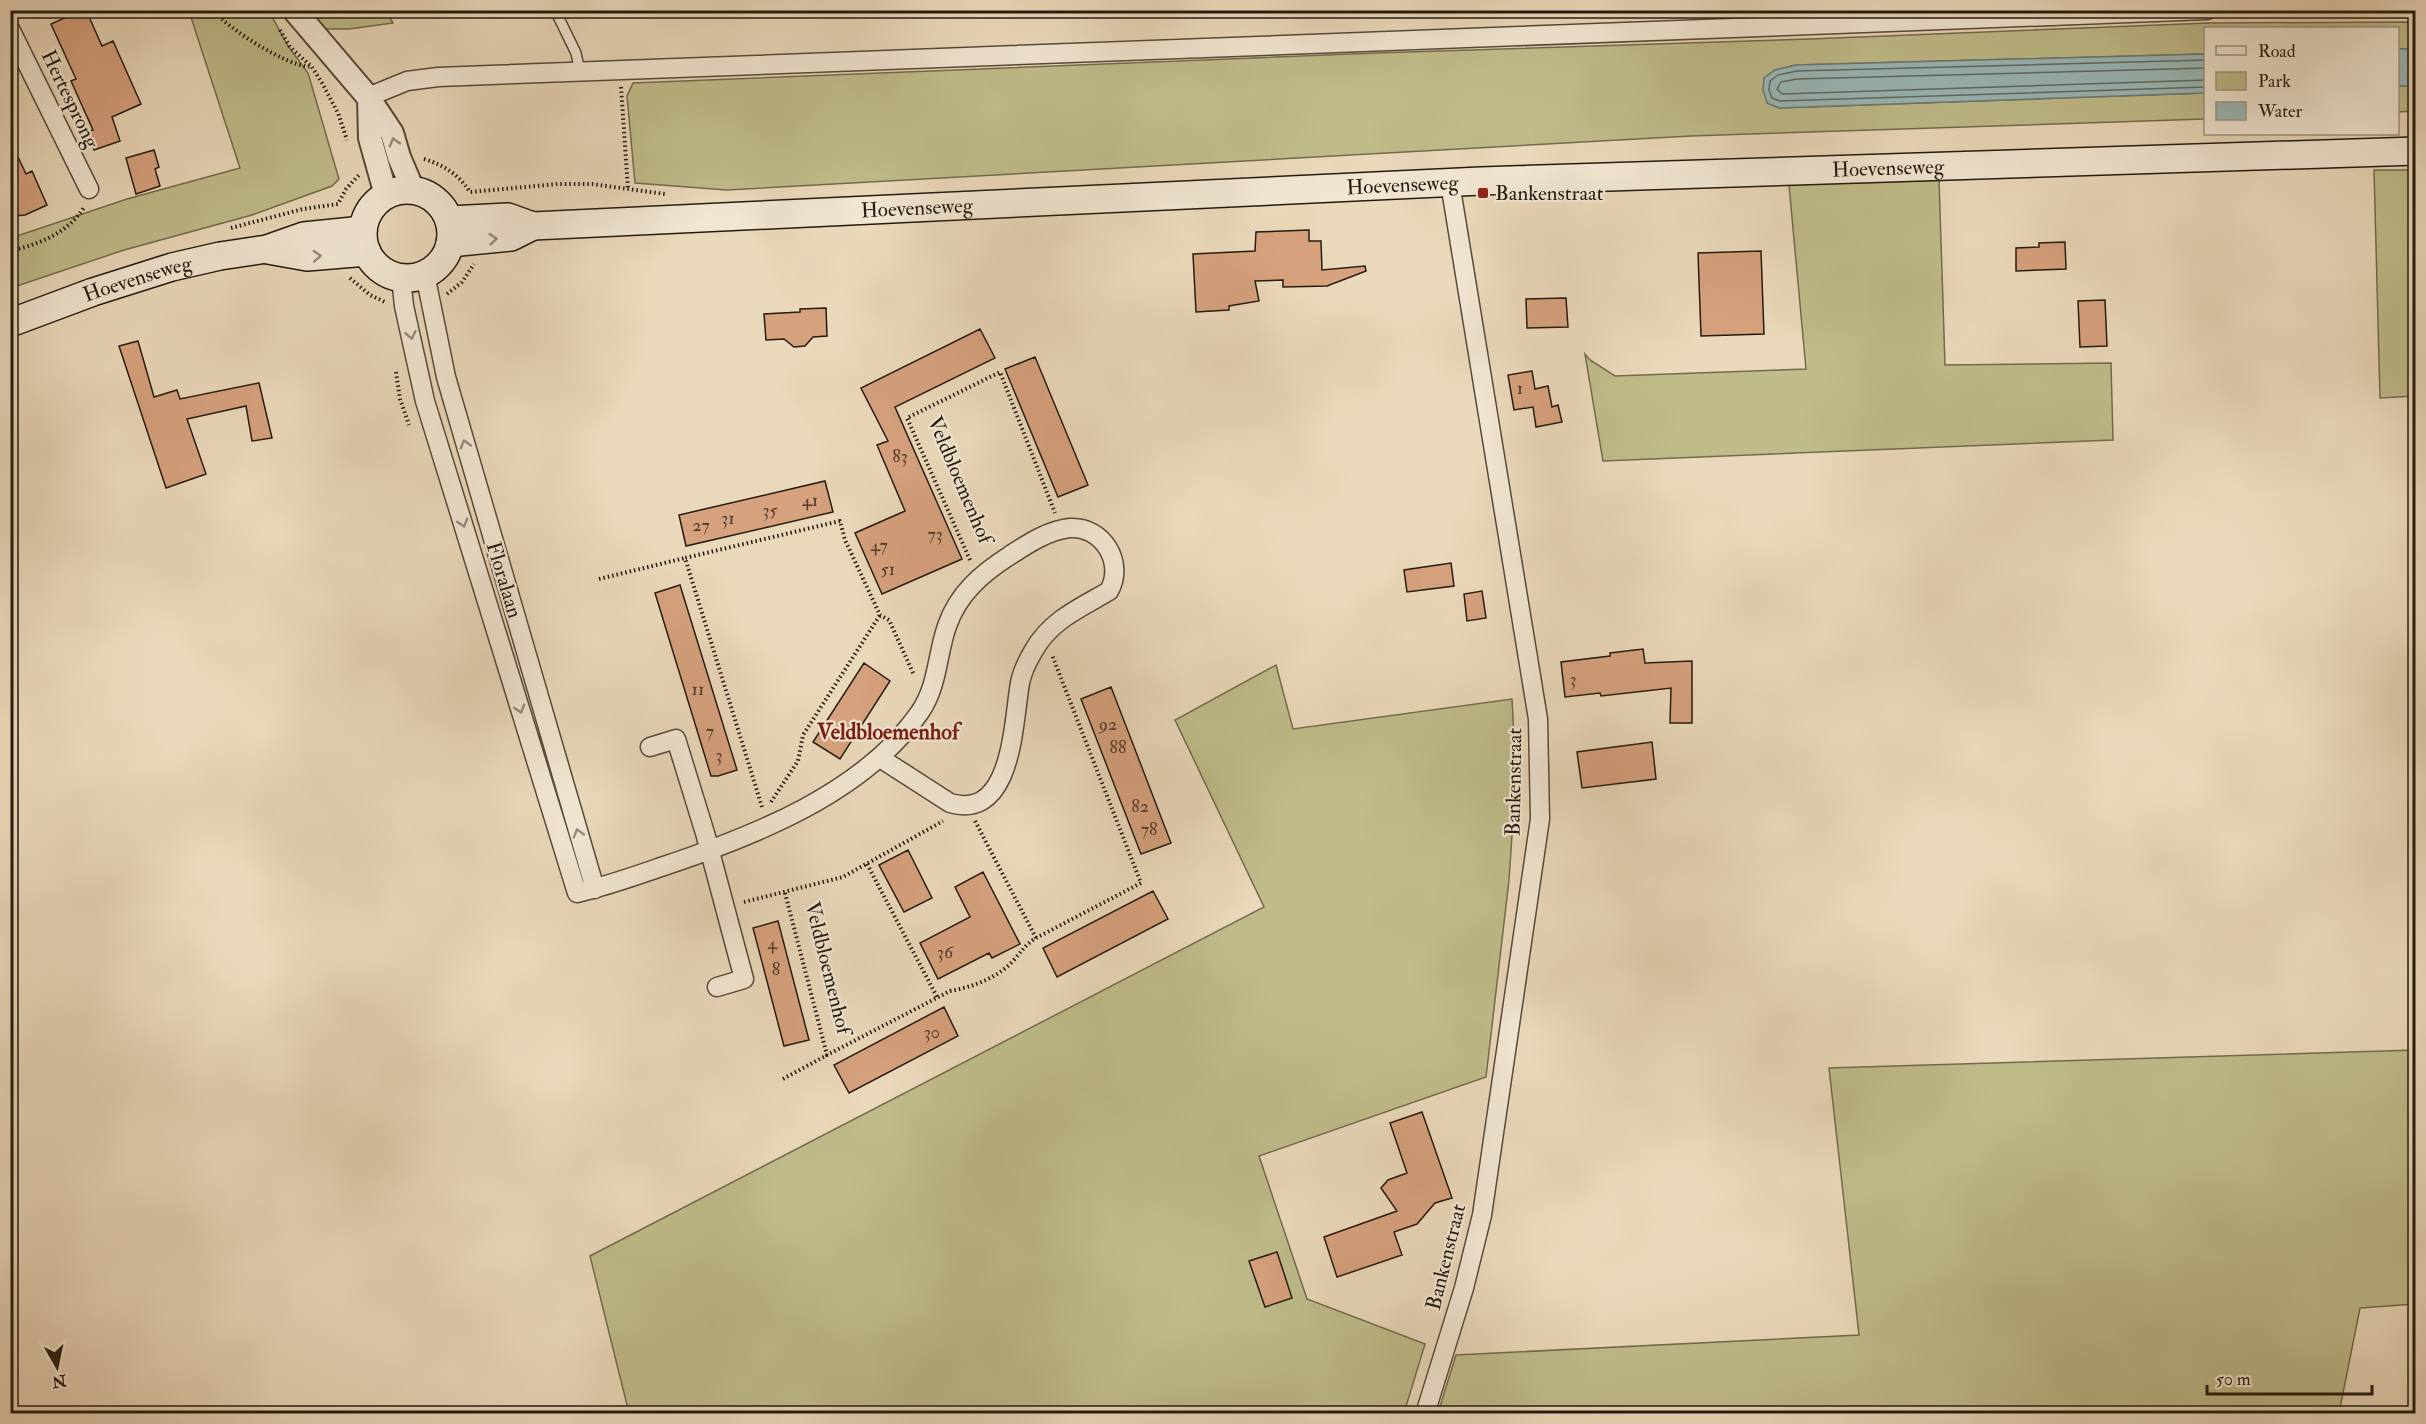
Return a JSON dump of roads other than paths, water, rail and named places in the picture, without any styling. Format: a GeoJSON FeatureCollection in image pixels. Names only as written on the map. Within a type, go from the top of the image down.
{"type":"FeatureCollection","features":[{"type":"Feature","properties":{"kind":"main road","name":"Hoevenseweg"},"geometry":{"type":"LineString","coordinates":[[449,232],[511,237],[533,226],[1450,183],[2415,151]]}},
{"type":"Feature","properties":{"kind":"main road"},"geometry":{"type":"LineString","coordinates":[[400,190],[413,190],[425,193],[444,209],[449,232],[441,261],[413,275],[380,269],[365,241],[366,216],[374,204],[386,195],[400,190]]}},
{"type":"Feature","properties":{"kind":"main road","name":"Hoevenseweg"},"geometry":{"type":"LineString","coordinates":[[10,322],[172,267],[220,256],[267,249],[304,236],[365,241]]}},
{"type":"Feature","properties":{"kind":"street"},"geometry":{"type":"LineString","coordinates":[[294,10],[368,97],[392,133],[399,158],[413,190]]}},
{"type":"Feature","properties":{"kind":"street"},"geometry":{"type":"LineString","coordinates":[[368,97],[397,84],[417,79],[2207,10]]}},
{"type":"Feature","properties":{"kind":"street","name":"Hertesprong"},"geometry":{"type":"LineString","coordinates":[[10,29],[89,189]]}},
{"type":"Feature","properties":{"kind":"street"},"geometry":{"type":"LineString","coordinates":[[368,97],[370,138],[365,165],[386,195]]}},
{"type":"Feature","properties":{"kind":"street","name":"Bankenstraat"},"geometry":{"type":"LineString","coordinates":[[1425,1413],[1464,1288],[1482,1215],[1540,819],[1538,719],[1450,183]]}},
{"type":"Feature","properties":{"kind":"street","name":"Floralaan"},"geometry":{"type":"LineString","coordinates":[[413,275],[425,401],[586,891]]}},
{"type":"Feature","properties":{"kind":"street","name":"Floralaan"},"geometry":{"type":"LineString","coordinates":[[413,275],[446,377],[586,891]]}},
{"type":"Feature","properties":{"kind":"street","name":"Veldbloemenhof"},"geometry":{"type":"LineString","coordinates":[[586,891],[709,851],[794,813],[836,789],[880,758],[921,711],[937,670],[946,627],[956,604],[979,578],[1009,556],[1048,534],[1070,528],[1088,531],[1100,539],[1111,552],[1116,569],[1109,591],[1067,614],[1044,635],[1031,656],[1020,681],[1011,754],[1002,775],[988,796],[977,804],[963,805],[936,796],[880,758]]}},
{"type":"Feature","properties":{"kind":"street"},"geometry":{"type":"LineString","coordinates":[[650,747],[676,739],[709,851],[744,980],[717,987]]}},
{"type":"Feature","properties":{"kind":"lane"},"geometry":{"type":"LineString","coordinates":[[555,10],[576,53],[580,72]]}},
{"type":"Feature","properties":{"kind":"water"},"geometry":{"type":"Polygon","coordinates":[[[2399,49],[2415,49],[2415,86],[2399,86],[2399,49]]]}},
{"type":"Feature","properties":{"kind":"water"},"geometry":{"type":"Polygon","coordinates":[[[2204,54],[2204,93],[1779,108],[1767,103],[1763,90],[1764,78],[1775,70],[1796,65],[2204,54]]]}},
{"type":"Feature","properties":{"kind":"place","name":"Bankenstraat"},"geometry":{"type":"Point","coordinates":[1483,193]}},
{"type":"Feature","properties":{"kind":"district","name":"Veldbloemenhof"},"geometry":{"type":"Point","coordinates":[888,732]}}]}
